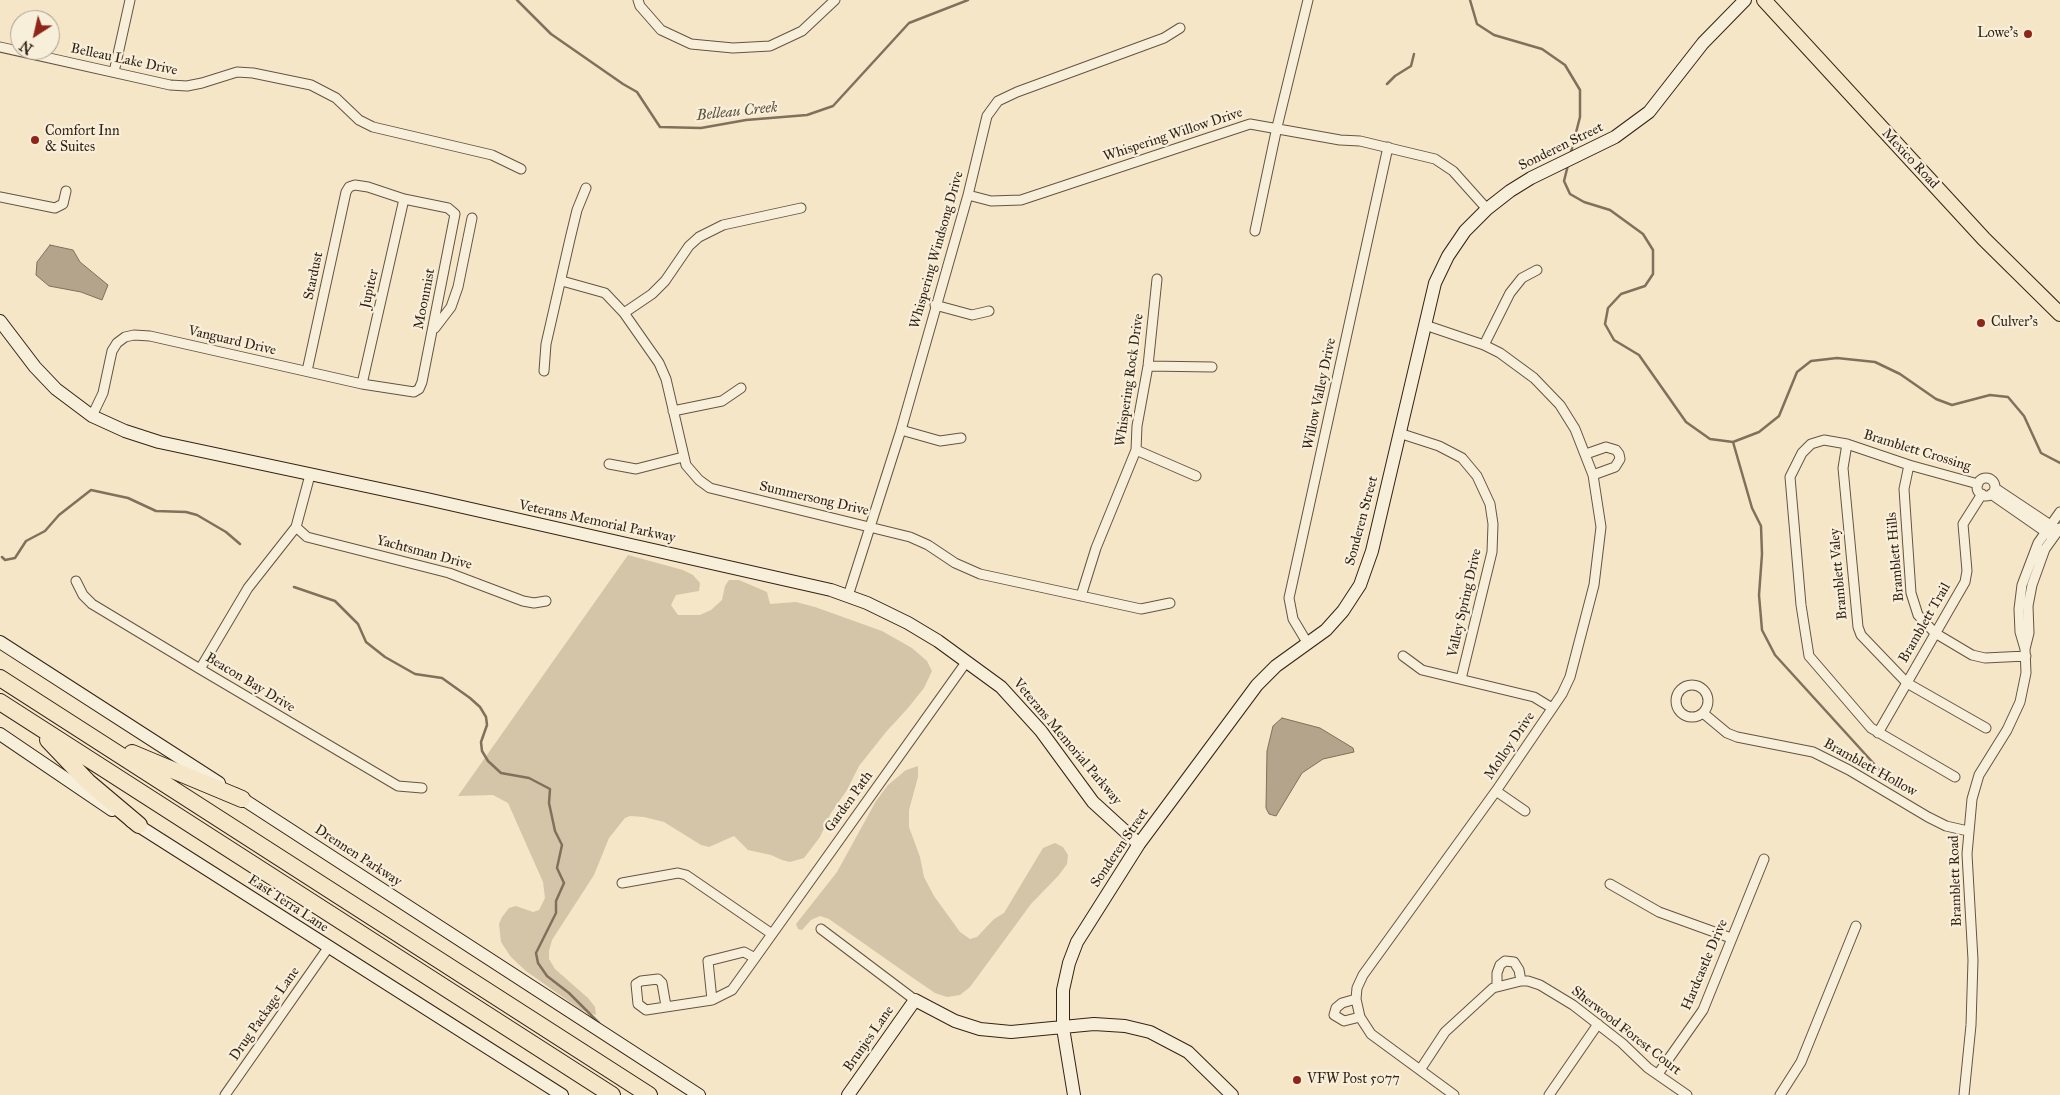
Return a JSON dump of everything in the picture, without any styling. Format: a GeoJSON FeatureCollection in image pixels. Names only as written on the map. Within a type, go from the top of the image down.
{"type":"FeatureCollection","features":[{"type":"Feature","properties":{"kind":"highway"},"geometry":{"type":"LineString","coordinates":[[0,678],[649,1095]]}},
{"type":"Feature","properties":{"kind":"highway"},"geometry":{"type":"LineString","coordinates":[[0,702],[612,1095]]}},
{"type":"Feature","properties":{"kind":"highway"},"geometry":{"type":"LineString","coordinates":[[31,722],[88,782],[139,826]]}},
{"type":"Feature","properties":{"kind":"highway"},"geometry":{"type":"LineString","coordinates":[[88,734],[242,799]]}},
{"type":"Feature","properties":{"kind":"main road","name":"Mexico Road"},"geometry":{"type":"LineString","coordinates":[[1764,0],[1984,239],[2060,314]]}},
{"type":"Feature","properties":{"kind":"street"},"geometry":{"type":"LineString","coordinates":[[114,72],[130,0]]}},
{"type":"Feature","properties":{"kind":"street"},"geometry":{"type":"LineString","coordinates":[[638,0],[640,6],[661,30],[691,44],[733,48],[770,46],[802,32],[835,0]]}},
{"type":"Feature","properties":{"kind":"street"},"geometry":{"type":"LineString","coordinates":[[1254,231],[1308,0]]}},
{"type":"Feature","properties":{"kind":"street","name":"Sonderen Street"},"geometry":{"type":"LineString","coordinates":[[1074,1095],[1063,1028],[1063,990],[1069,962],[1077,942],[1139,844],[1265,675],[1326,630],[1360,585],[1372,551],[1435,284],[1441,270],[1465,232],[1487,209],[1522,183],[1614,137],[1654,106],[1703,44],[1745,0]]}},
{"type":"Feature","properties":{"kind":"street","name":"Whispering Windsong Drive"},"geometry":{"type":"LineString","coordinates":[[848,596],[900,430],[968,195],[987,116],[998,101],[1164,38],[1180,28]]}},
{"type":"Feature","properties":{"kind":"street","name":"Belleau Lake Drive"},"geometry":{"type":"LineString","coordinates":[[0,47],[179,86],[202,83],[237,72],[253,73],[311,85],[330,94],[359,120],[372,127],[492,155],[521,170]]}},
{"type":"Feature","properties":{"kind":"street","name":"Whispering Willow Drive"},"geometry":{"type":"LineString","coordinates":[[968,195],[991,201],[1021,200],[1250,124],[1388,147],[1435,159],[1444,164],[1469,187],[1487,209]]}},
{"type":"Feature","properties":{"kind":"street","name":"Willow Valley Drive"},"geometry":{"type":"LineString","coordinates":[[1308,644],[1293,618],[1289,598],[1388,147]]}},
{"type":"Feature","properties":{"kind":"street","name":"Stardust"},"geometry":{"type":"LineString","coordinates":[[306,371],[346,192],[349,187],[355,185],[368,187],[404,199]]}},
{"type":"Feature","properties":{"kind":"street"},"geometry":{"type":"LineString","coordinates":[[544,371],[546,344],[577,210],[586,188]]}},
{"type":"Feature","properties":{"kind":"street"},"geometry":{"type":"LineString","coordinates":[[0,197],[54,208],[63,204],[66,191]]}},
{"type":"Feature","properties":{"kind":"street","name":"Moonmist"},"geometry":{"type":"LineString","coordinates":[[404,199],[448,208],[455,214],[434,331],[419,389]]}},
{"type":"Feature","properties":{"kind":"street","name":"Jupiter"},"geometry":{"type":"LineString","coordinates":[[362,384],[404,199]]}},
{"type":"Feature","properties":{"kind":"street"},"geometry":{"type":"LineString","coordinates":[[624,313],[652,294],[664,281],[689,246],[699,237],[723,225],[801,208]]}},
{"type":"Feature","properties":{"kind":"street"},"geometry":{"type":"LineString","coordinates":[[434,331],[451,307],[458,287],[472,218]]}},
{"type":"Feature","properties":{"kind":"street"},"geometry":{"type":"LineString","coordinates":[[1484,345],[1510,293],[1522,278],[1537,270]]}},
{"type":"Feature","properties":{"kind":"street","name":"Whispering Rock Drive"},"geometry":{"type":"LineString","coordinates":[[1081,596],[1096,548],[1136,450],[1137,426],[1148,366],[1157,279]]}},
{"type":"Feature","properties":{"kind":"street","name":"Summersong Drive"},"geometry":{"type":"LineString","coordinates":[[562,281],[605,293],[624,313],[659,363],[666,379],[683,457],[694,476],[710,488],[869,525],[910,537],[928,545],[955,563],[980,574],[1141,609],[1170,603]]}},
{"type":"Feature","properties":{"kind":"street"},"geometry":{"type":"LineString","coordinates":[[935,306],[972,315],[989,311]]}},
{"type":"Feature","properties":{"kind":"street","name":"Veterans Memorial Parkway"},"geometry":{"type":"LineString","coordinates":[[0,321],[35,367],[56,389],[92,416],[125,431],[158,442],[210,451],[310,475],[427,499],[848,596],[908,622],[967,661],[1012,698],[1041,731],[1094,802],[1139,844]]}},
{"type":"Feature","properties":{"kind":"street","name":"Molloy Drive"},"geometry":{"type":"LineString","coordinates":[[1425,325],[1484,345],[1516,363],[1560,405],[1575,429],[1594,475],[1601,527],[1599,556],[1570,677],[1552,708],[1496,792],[1363,975],[1357,988],[1356,999],[1360,1017],[1371,1034],[1454,1095]]}},
{"type":"Feature","properties":{"kind":"street","name":"Vanguard Drive"},"geometry":{"type":"LineString","coordinates":[[92,416],[103,393],[112,351],[116,343],[125,337],[150,336],[405,392],[414,392],[419,389]]}},
{"type":"Feature","properties":{"kind":"street"},"geometry":{"type":"LineString","coordinates":[[1148,366],[1212,367]]}},
{"type":"Feature","properties":{"kind":"street"},"geometry":{"type":"LineString","coordinates":[[673,411],[722,401],[741,388]]}},
{"type":"Feature","properties":{"kind":"street"},"geometry":{"type":"LineString","coordinates":[[900,430],[940,441],[960,438]]}},
{"type":"Feature","properties":{"kind":"street","name":"Valley Spring Drive"},"geometry":{"type":"LineString","coordinates":[[1399,434],[1439,446],[1462,458],[1477,476],[1490,504],[1493,524],[1492,552],[1462,680]]}},
{"type":"Feature","properties":{"kind":"street","name":"Bramblett Crossing"},"geometry":{"type":"LineString","coordinates":[[1956,777],[1878,733],[1812,662],[1806,647],[1790,478],[1794,466],[1811,444],[1824,440],[1847,444],[1909,465],[1978,484]]}},
{"type":"Feature","properties":{"kind":"street","name":"Bramblett Valey"},"geometry":{"type":"LineString","coordinates":[[1847,444],[1843,468],[1858,627],[1866,640],[1907,683],[1986,728]]}},
{"type":"Feature","properties":{"kind":"street"},"geometry":{"type":"LineString","coordinates":[[1586,454],[1606,447],[1616,450],[1619,454],[1620,459],[1615,467],[1594,475]]}},
{"type":"Feature","properties":{"kind":"street"},"geometry":{"type":"LineString","coordinates":[[1136,450],[1196,476]]}},
{"type":"Feature","properties":{"kind":"street"},"geometry":{"type":"LineString","coordinates":[[609,464],[636,468],[683,457]]}},
{"type":"Feature","properties":{"kind":"street","name":"Bramblett Hills"},"geometry":{"type":"LineString","coordinates":[[1909,465],[1904,489],[1913,605],[1918,615],[1935,633],[1979,657],[2026,652]]}},
{"type":"Feature","properties":{"kind":"street"},"geometry":{"type":"LineString","coordinates":[[200,669],[235,608],[270,558],[296,527],[310,475]]}},
{"type":"Feature","properties":{"kind":"street"},"geometry":{"type":"LineString","coordinates":[[1989,492],[1993,482],[1988,478],[1981,480],[1978,484],[1978,489],[1989,492],[2053,531]]}},
{"type":"Feature","properties":{"kind":"street","name":"Bramblett Trail"},"geometry":{"type":"LineString","coordinates":[[1878,733],[1965,582],[1967,570],[1963,524],[1989,492]]}},
{"type":"Feature","properties":{"kind":"street","name":"Bramblett Road"},"geometry":{"type":"LineString","coordinates":[[1964,1095],[1972,1025],[1973,960],[1968,831],[1972,799],[1979,775],[2007,730],[2020,702],[2026,673],[2026,652],[2029,633],[2028,606],[2032,585],[2060,512]]}},
{"type":"Feature","properties":{"kind":"street","name":"Yachtsman Drive"},"geometry":{"type":"LineString","coordinates":[[296,527],[307,537],[449,573],[523,601],[534,603],[546,601]]}},
{"type":"Feature","properties":{"kind":"street","name":"Beacon Bay Drive"},"geometry":{"type":"LineString","coordinates":[[76,582],[83,595],[92,604],[200,669],[398,786],[422,788]]}},
{"type":"Feature","properties":{"kind":"street","name":"Drennen Parkway"},"geometry":{"type":"LineString","coordinates":[[0,642],[699,1095]]}},
{"type":"Feature","properties":{"kind":"street"},"geometry":{"type":"LineString","coordinates":[[1403,656],[1422,670],[1534,697],[1552,708]]}},
{"type":"Feature","properties":{"kind":"street","name":"Garden Path"},"geometry":{"type":"LineString","coordinates":[[712,1000],[732,990],[967,661]]}},
{"type":"Feature","properties":{"kind":"street","name":"Bramblett Hollow"},"geometry":{"type":"LineString","coordinates":[[1703,713],[1727,734],[1813,752],[1849,770],[1928,817],[1946,826],[1968,831]]}},
{"type":"Feature","properties":{"kind":"street","name":"East Terra Lane"},"geometry":{"type":"LineString","coordinates":[[0,734],[106,806],[562,1095]]}},
{"type":"Feature","properties":{"kind":"street"},"geometry":{"type":"LineString","coordinates":[[1496,792],[1525,812]]}},
{"type":"Feature","properties":{"kind":"street","name":"Hardcastle Drive"},"geometry":{"type":"LineString","coordinates":[[1658,1074],[1703,1010],[1764,859]]}},
{"type":"Feature","properties":{"kind":"street"},"geometry":{"type":"LineString","coordinates":[[622,883],[678,873],[686,875],[772,934]]}},
{"type":"Feature","properties":{"kind":"street"},"geometry":{"type":"LineString","coordinates":[[1610,884],[1659,912],[1731,938]]}},
{"type":"Feature","properties":{"kind":"street"},"geometry":{"type":"LineString","coordinates":[[1780,1095],[1801,1062],[1856,926]]}},
{"type":"Feature","properties":{"kind":"street"},"geometry":{"type":"LineString","coordinates":[[821,929],[915,1000],[955,1021],[980,1029],[1011,1032],[1094,1024],[1125,1026],[1150,1032],[1188,1052],[1232,1095]]}},
{"type":"Feature","properties":{"kind":"street","name":"Drug Package Lane"},"geometry":{"type":"LineString","coordinates":[[225,1095],[328,948]]}},
{"type":"Feature","properties":{"kind":"street"},"geometry":{"type":"LineString","coordinates":[[666,1006],[712,1000],[708,961],[744,952],[754,958]]}},
{"type":"Feature","properties":{"kind":"street"},"geometry":{"type":"LineString","coordinates":[[1497,986],[1497,973],[1500,965],[1505,961],[1514,962],[1519,970],[1521,981]]}},
{"type":"Feature","properties":{"kind":"street","name":"Sherwood Forest Court"},"geometry":{"type":"LineString","coordinates":[[1420,1070],[1445,1032],[1472,1006],[1497,986],[1521,981],[1540,985],[1573,1005],[1687,1095]]}},
{"type":"Feature","properties":{"kind":"street"},"geometry":{"type":"LineString","coordinates":[[1356,999],[1342,1003],[1336,1008],[1334,1014],[1344,1021],[1360,1017]]}},
{"type":"Feature","properties":{"kind":"street","name":"Brunjes Lane"},"geometry":{"type":"LineString","coordinates":[[848,1095],[915,1000]]}},
{"type":"Feature","properties":{"kind":"street"},"geometry":{"type":"LineString","coordinates":[[1549,1095],[1598,1024]]}},
{"type":"Feature","properties":{"kind":"shaded area"},"geometry":{"type":"Polygon","coordinates":[[[50,245],[73,250],[80,262],[108,285],[102,300],[81,292],[49,286],[36,275],[37,262],[50,245]]]}},
{"type":"Feature","properties":{"kind":"shaded area"},"geometry":{"type":"Polygon","coordinates":[[[628,555],[683,570],[693,575],[700,583],[699,591],[676,595],[671,605],[678,615],[700,615],[711,610],[722,600],[725,586],[729,580],[739,580],[767,592],[770,604],[796,602],[882,631],[912,648],[927,661],[932,671],[924,688],[859,766],[847,790],[831,813],[820,837],[804,858],[790,862],[771,855],[748,850],[734,836],[709,847],[701,845],[664,822],[644,817],[630,816],[625,818],[609,838],[594,875],[552,940],[549,951],[549,959],[555,969],[588,998],[595,1007],[596,1015],[581,1010],[526,971],[511,957],[501,942],[499,924],[502,917],[509,908],[516,906],[533,912],[539,910],[545,898],[543,882],[508,803],[493,795],[458,796],[628,555]]]}},
{"type":"Feature","properties":{"kind":"shaded area"},"geometry":{"type":"Polygon","coordinates":[[[1282,718],[1320,728],[1353,748],[1354,752],[1323,759],[1302,773],[1276,816],[1269,814],[1266,808],[1267,751],[1273,726],[1282,718]]]}},
{"type":"Feature","properties":{"kind":"shaded area"},"geometry":{"type":"Polygon","coordinates":[[[918,766],[918,777],[909,810],[909,827],[920,857],[924,877],[934,896],[960,932],[970,939],[977,937],[994,919],[1004,913],[1043,848],[1055,843],[1063,847],[1068,855],[1067,864],[1059,875],[1031,904],[970,987],[960,995],[947,997],[935,993],[829,919],[820,916],[811,920],[802,930],[798,929],[796,924],[837,872],[876,801],[888,785],[906,770],[918,766]]]}},
{"type":"Feature","properties":{"kind":"waterway","name":"Belleau Creek"},"geometry":{"type":"LineString","coordinates":[[517,0],[551,34],[637,92],[660,127],[701,128],[746,120],[807,115],[833,106],[909,23],[968,0]]}},
{"type":"Feature","properties":{"kind":"waterway","name":"Belleau Creek"},"geometry":{"type":"LineString","coordinates":[[1470,0],[1477,24],[1494,35],[1542,49],[1565,65],[1580,90],[1580,117],[1571,152]]}},
{"type":"Feature","properties":{"kind":"waterway"},"geometry":{"type":"LineString","coordinates":[[1387,84],[1395,76],[1411,66],[1414,54]]}},
{"type":"Feature","properties":{"kind":"waterway","name":"Belleau Creek"},"geometry":{"type":"LineString","coordinates":[[1568,165],[1564,181],[1570,194],[1584,202],[1610,210],[1643,234],[1653,250],[1653,274],[1645,286],[1621,294],[1608,308],[1605,324],[1614,340],[1639,355],[1686,422],[1710,439],[1733,442],[1759,432],[1779,416],[1797,372],[1811,361],[1837,358],[1875,362],[1900,374],[1936,399],[1952,405],[1990,395],[2008,397],[2024,416],[2041,453],[2060,463]]}},
{"type":"Feature","properties":{"kind":"waterway"},"geometry":{"type":"LineString","coordinates":[[1733,442],[1752,508],[1761,526],[1762,554],[1759,595],[1762,630],[1775,655],[1886,777]]}},
{"type":"Feature","properties":{"kind":"waterway"},"geometry":{"type":"LineString","coordinates":[[2,557],[5,560],[15,558],[26,541],[45,531],[59,515],[91,490],[128,498],[156,511],[186,512],[197,515],[226,532],[240,544]]}},
{"type":"Feature","properties":{"kind":"waterway"},"geometry":{"type":"LineString","coordinates":[[294,587],[335,601],[358,624],[366,642],[385,657],[415,674],[442,678],[470,698],[480,707],[486,717],[487,725],[481,742],[482,751],[488,761],[501,773],[529,778],[550,789],[549,803],[555,831],[562,845],[557,868],[564,883],[556,901],[556,913],[536,953],[538,963],[547,976],[569,993],[599,1023]]}},
{"type":"Feature","properties":{"kind":"place","name":"Lowe's"},"geometry":{"type":"Point","coordinates":[2028,34]}},
{"type":"Feature","properties":{"kind":"place","name":"Comfort Inn & Suites"},"geometry":{"type":"Point","coordinates":[35,140]}},
{"type":"Feature","properties":{"kind":"place","name":"Culver's"},"geometry":{"type":"Point","coordinates":[1981,323]}},
{"type":"Feature","properties":{"kind":"place","name":"VFW Post 5077"},"geometry":{"type":"Point","coordinates":[1297,1080]}}]}
